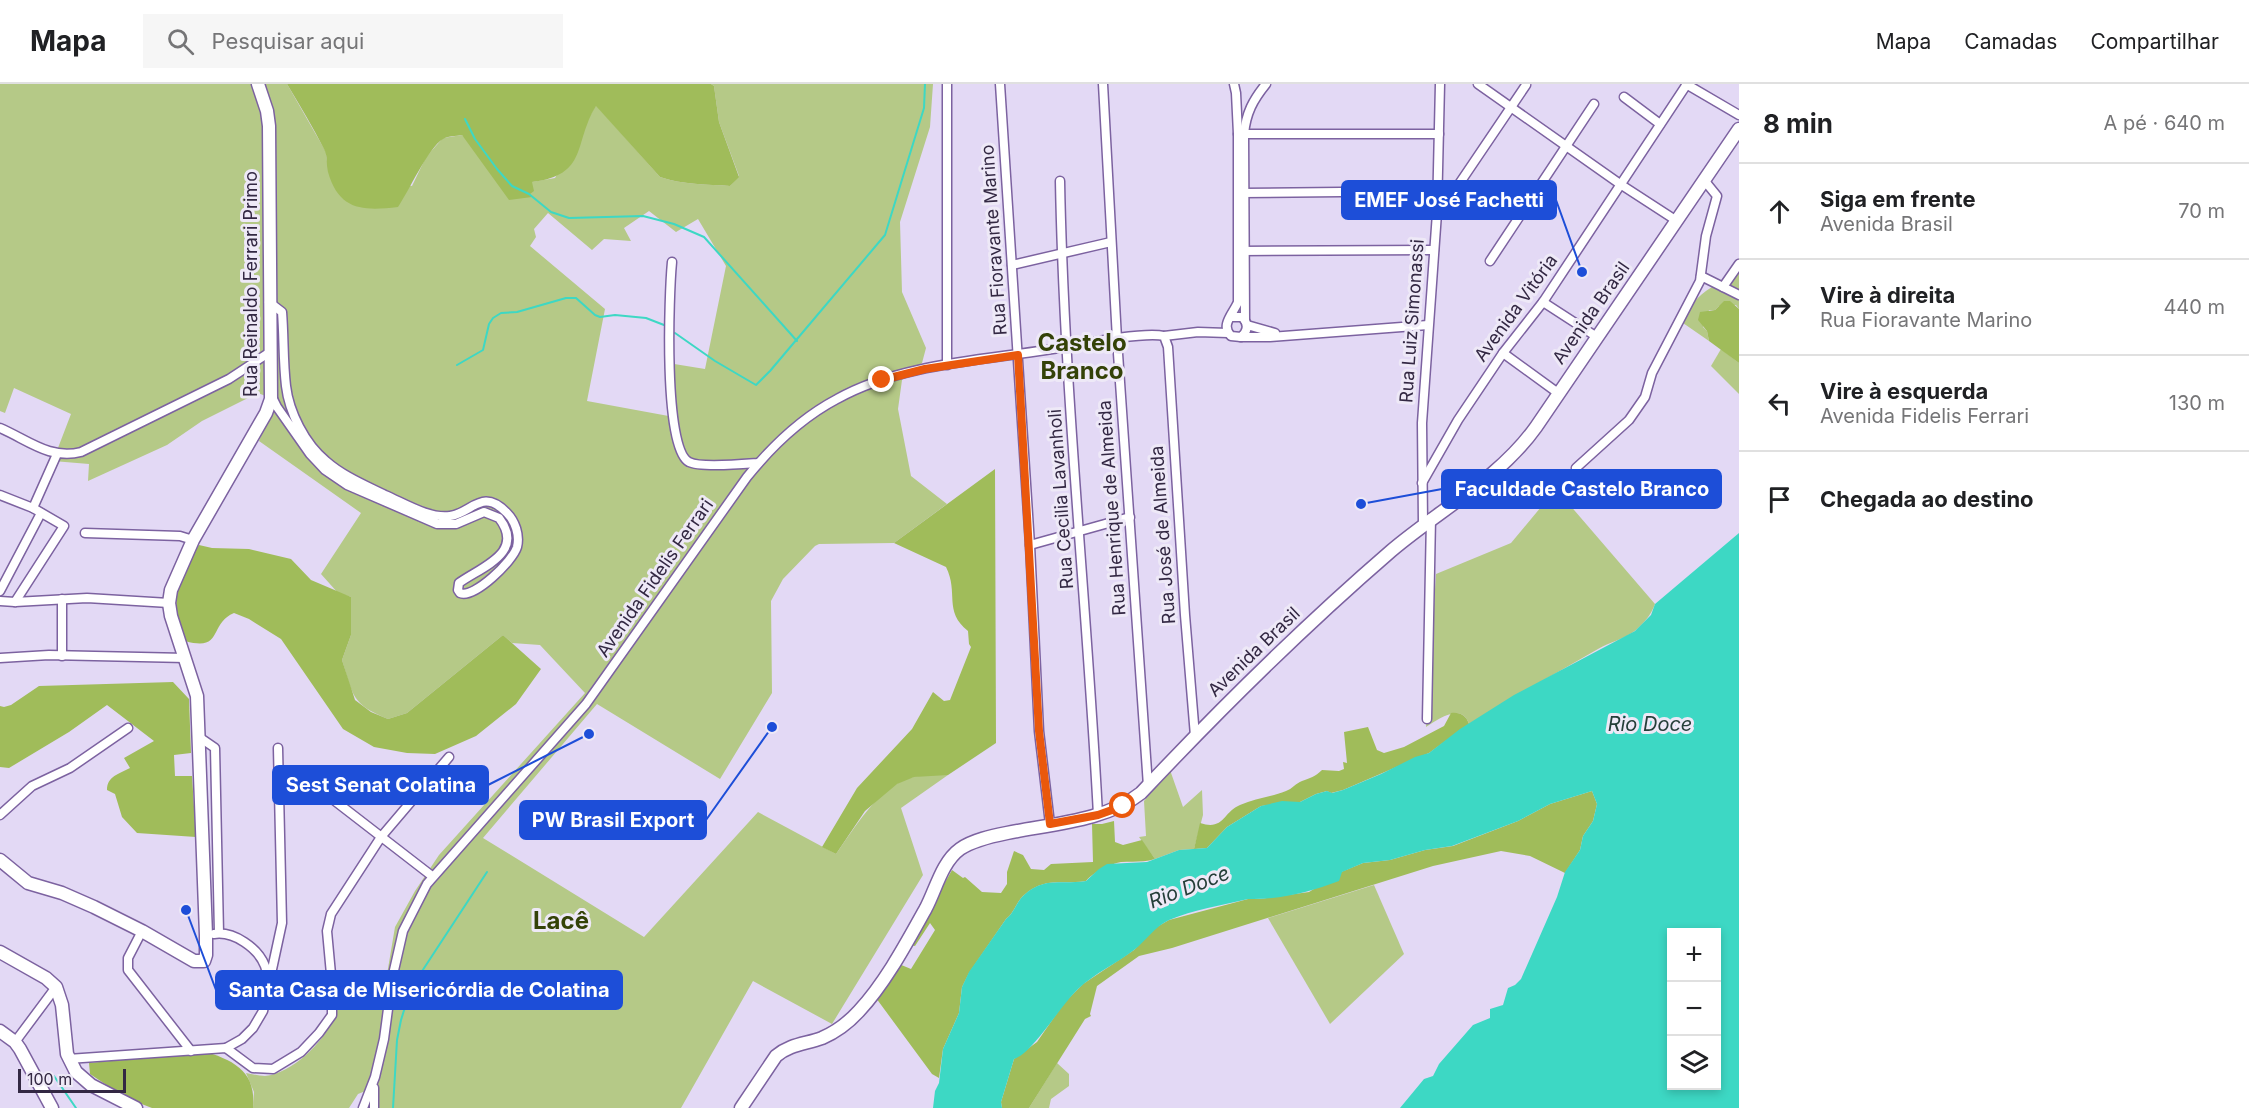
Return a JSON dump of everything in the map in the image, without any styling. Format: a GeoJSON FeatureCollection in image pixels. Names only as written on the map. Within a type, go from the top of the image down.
{"type":"FeatureCollection","features":[{"type":"Feature","properties":{"kind":"main road","name":"Rua Reinaldo Ferrari Primo"},"geometry":{"type":"LineString","coordinates":[[169,603],[171,590],[193,540],[266,413],[271,393],[269,126],[267,111],[258,84]]}},
{"type":"Feature","properties":{"kind":"main road","name":"Avenida Brasil"},"geometry":{"type":"LineString","coordinates":[[741,1108],[776,1056],[784,1050],[823,1037],[843,1026],[858,1012],[882,981],[957,851],[971,843],[990,837],[1098,815],[1123,806],[1148,786],[1195,736],[1331,602],[1427,521],[1508,461],[1532,434],[1739,129]]}},
{"type":"Feature","properties":{"kind":"main road"},"geometry":{"type":"LineString","coordinates":[[0,860],[28,883],[62,893],[142,931],[194,961],[204,961],[206,935],[197,696],[171,616],[169,603]]}},
{"type":"Feature","properties":{"kind":"main road"},"geometry":{"type":"LineString","coordinates":[[0,952],[46,978],[56,987],[62,1005],[68,1059],[82,1079],[136,1108]]}},
{"type":"Feature","properties":{"kind":"main road"},"geometry":{"type":"LineString","coordinates":[[0,1031],[15,1042],[34,1071],[52,1108]]}},
{"type":"Feature","properties":{"kind":"street"},"geometry":{"type":"LineString","coordinates":[[947,84],[947,365]]}},
{"type":"Feature","properties":{"kind":"street","name":"Rua Fioravante Marino"},"geometry":{"type":"LineString","coordinates":[[1000,84],[1030,545],[1039,731],[1050,824]]}},
{"type":"Feature","properties":{"kind":"street","name":"Rua Henrique de Almeida"},"geometry":{"type":"LineString","coordinates":[[1103,84],[1117,339],[1148,786]]}},
{"type":"Feature","properties":{"kind":"street"},"geometry":{"type":"LineString","coordinates":[[1234,84],[1241,134],[1241,251],[1238,302],[1232,317],[1226,324],[1228,333],[1236,338],[1261,338],[1428,325]]}},
{"type":"Feature","properties":{"kind":"street"},"geometry":{"type":"LineString","coordinates":[[1241,134],[1252,101],[1266,84]]}},
{"type":"Feature","properties":{"kind":"street","name":"Rua Luiz Simonassi"},"geometry":{"type":"LineString","coordinates":[[1426,719],[1427,521],[1422,483],[1422,423],[1437,213],[1440,84]]}},
{"type":"Feature","properties":{"kind":"street"},"geometry":{"type":"LineString","coordinates":[[1478,84],[1620,184],[1677,221]]}},
{"type":"Feature","properties":{"kind":"street"},"geometry":{"type":"LineString","coordinates":[[1687,84],[1739,116]]}},
{"type":"Feature","properties":{"kind":"street","name":"Avenida Vitória"},"geometry":{"type":"LineString","coordinates":[[1422,483],[1458,420],[1503,353],[1543,302],[1687,84]]}},
{"type":"Feature","properties":{"kind":"street"},"geometry":{"type":"LineString","coordinates":[[1437,213],[1453,194],[1526,85]]}},
{"type":"Feature","properties":{"kind":"street"},"geometry":{"type":"LineString","coordinates":[[1624,97],[1660,124]]}},
{"type":"Feature","properties":{"kind":"street"},"geometry":{"type":"LineString","coordinates":[[1490,261],[1593,104]]}},
{"type":"Feature","properties":{"kind":"street"},"geometry":{"type":"LineString","coordinates":[[1241,134],[1439,134]]}},
{"type":"Feature","properties":{"kind":"street"},"geometry":{"type":"LineString","coordinates":[[1576,468],[1602,446],[1637,410],[1645,397],[1652,373],[1696,292],[1716,196],[1714,190],[1704,180]]}},
{"type":"Feature","properties":{"kind":"street","name":"Rua Cecilia Lavanholi"},"geometry":{"type":"LineString","coordinates":[[1060,181],[1061,253],[1098,815]]}},
{"type":"Feature","properties":{"kind":"street"},"geometry":{"type":"LineString","coordinates":[[1241,193],[1437,191]]}},
{"type":"Feature","properties":{"kind":"street"},"geometry":{"type":"LineString","coordinates":[[1012,265],[1111,242]]}},
{"type":"Feature","properties":{"kind":"street"},"geometry":{"type":"LineString","coordinates":[[1241,251],[1434,250]]}},
{"type":"Feature","properties":{"kind":"street"},"geometry":{"type":"LineString","coordinates":[[1240,337],[1244,334],[1246,323],[1241,251]]}},
{"type":"Feature","properties":{"kind":"street"},"geometry":{"type":"LineString","coordinates":[[672,262],[669,317],[670,360],[673,423],[678,447],[682,456],[689,463],[702,465],[758,463]]}},
{"type":"Feature","properties":{"kind":"street"},"geometry":{"type":"LineString","coordinates":[[1724,287],[1739,264]]}},
{"type":"Feature","properties":{"kind":"street"},"geometry":{"type":"LineString","coordinates":[[1701,276],[1739,295]]}},
{"type":"Feature","properties":{"kind":"street"},"geometry":{"type":"LineString","coordinates":[[269,302],[282,312],[288,394],[294,416],[308,440],[325,461],[345,475],[406,504],[440,516],[455,515],[475,503],[497,504],[512,518],[517,531],[517,545],[512,556],[474,592],[465,595],[460,593],[459,583],[496,560],[504,549],[507,542],[505,528],[499,518],[484,512],[456,524],[436,524],[347,485],[325,470],[310,454],[277,407],[271,393],[288,394]]}},
{"type":"Feature","properties":{"kind":"street"},"geometry":{"type":"LineString","coordinates":[[1543,302],[1597,338]]}},
{"type":"Feature","properties":{"kind":"street"},"geometry":{"type":"LineString","coordinates":[[1232,317],[1237,316],[1246,323],[1281,335]]}},
{"type":"Feature","properties":{"kind":"street","name":"Avenida Fidelis Ferrari"},"geometry":{"type":"LineString","coordinates":[[363,1108],[375,1077],[384,1039],[392,979],[403,931],[432,876],[586,704],[767,452],[797,426],[836,399],[882,380],[947,365],[1117,339],[1198,332],[1228,333]]}},
{"type":"Feature","properties":{"kind":"street","name":"Rua José de Almeida"},"geometry":{"type":"LineString","coordinates":[[1162,335],[1168,347],[1195,736]]}},
{"type":"Feature","properties":{"kind":"street"},"geometry":{"type":"LineString","coordinates":[[0,428],[57,454],[81,452],[229,379],[270,352]]}},
{"type":"Feature","properties":{"kind":"street"},"geometry":{"type":"LineString","coordinates":[[1503,353],[1558,393]]}},
{"type":"Feature","properties":{"kind":"street"},"geometry":{"type":"LineString","coordinates":[[0,591],[37,511],[57,454]]}},
{"type":"Feature","properties":{"kind":"street"},"geometry":{"type":"LineString","coordinates":[[1,497],[37,511],[64,526],[15,602]]}},
{"type":"Feature","properties":{"kind":"street"},"geometry":{"type":"LineString","coordinates":[[475,503],[479,509],[476,515]]}},
{"type":"Feature","properties":{"kind":"street"},"geometry":{"type":"LineString","coordinates":[[1030,545],[1130,517]]}},
{"type":"Feature","properties":{"kind":"street"},"geometry":{"type":"LineString","coordinates":[[85,533],[180,536],[193,540]]}},
{"type":"Feature","properties":{"kind":"street"},"geometry":{"type":"LineString","coordinates":[[0,601],[87,598],[169,603]]}},
{"type":"Feature","properties":{"kind":"street"},"geometry":{"type":"LineString","coordinates":[[62,599],[62,656]]}},
{"type":"Feature","properties":{"kind":"street"},"geometry":{"type":"LineString","coordinates":[[0,658],[62,656],[186,658]]}},
{"type":"Feature","properties":{"kind":"street"},"geometry":{"type":"LineString","coordinates":[[0,815],[32,786],[70,768],[128,728]]}},
{"type":"Feature","properties":{"kind":"street"},"geometry":{"type":"LineString","coordinates":[[199,737],[215,748],[219,933]]}},
{"type":"Feature","properties":{"kind":"street"},"geometry":{"type":"LineString","coordinates":[[68,1059],[226,1048],[242,1039],[253,1028],[263,1011],[269,991],[282,923],[278,747]]}},
{"type":"Feature","properties":{"kind":"street"},"geometry":{"type":"LineString","coordinates":[[226,1048],[253,1068],[273,1070],[301,1052],[319,1033],[332,1015],[333,993],[327,931],[331,914],[381,837],[449,757]]}},
{"type":"Feature","properties":{"kind":"street"},"geometry":{"type":"LineString","coordinates":[[313,784],[432,876]]}},
{"type":"Feature","properties":{"kind":"street"},"geometry":{"type":"LineString","coordinates":[[142,931],[128,958],[128,970],[191,1051]]}},
{"type":"Feature","properties":{"kind":"street"},"geometry":{"type":"LineString","coordinates":[[206,935],[219,933],[233,937],[256,951],[265,967],[269,991]]}},
{"type":"Feature","properties":{"kind":"street"},"geometry":{"type":"LineString","coordinates":[[15,1042],[56,987]]}},
{"type":"Feature","properties":{"kind":"street","name":"Avenida Fidelis Ferrari"},"geometry":{"type":"LineString","coordinates":[[374,1108],[375,1077]]}},
{"type":"Feature","properties":{"kind":"shaded area"},"geometry":{"type":"Polygon","coordinates":[[[0,84],[287,84],[326,152],[328,171],[412,186],[426,157],[443,138],[462,135],[530,194],[532,182],[555,178],[596,105],[660,177],[686,183],[730,186],[739,176],[719,122],[714,86],[711,84],[933,84],[930,127],[900,222],[902,292],[926,348],[922,363],[902,380],[898,409],[911,476],[947,504],[894,543],[819,544],[783,579],[771,601],[772,693],[720,779],[597,704],[483,838],[644,937],[758,812],[836,854],[858,822],[885,792],[906,779],[916,776],[948,775],[901,808],[923,875],[832,1024],[753,981],[681,1108],[378,1108],[368,1090],[358,1094],[349,1108],[253,1108],[254,1092],[246,1073],[265,1076],[289,1068],[300,1060],[321,1039],[339,1004],[381,1010],[395,927],[415,891],[439,855],[585,693],[540,645],[512,643],[503,635],[407,713],[388,719],[360,703],[352,690],[342,660],[351,635],[351,597],[338,593],[321,574],[361,513],[259,441],[268,417],[268,397],[258,393],[202,421],[167,445],[88,481],[89,464],[53,461],[71,414],[14,388],[5,413],[0,411],[0,84]],[[649,211],[624,228],[631,241],[604,239],[592,250],[548,213],[534,229],[536,237],[530,246],[605,309],[587,401],[674,417],[668,363],[705,369],[726,266],[698,219],[676,232],[649,211]]]}},
{"type":"Feature","properties":{"kind":"shaded area"},"geometry":{"type":"Polygon","coordinates":[[[287,84],[711,84],[714,86],[719,122],[739,177],[730,186],[686,183],[660,177],[596,106],[571,165],[550,178],[532,182],[534,191],[530,194],[532,197],[509,200],[462,135],[447,137],[437,144],[398,207],[374,209],[354,206],[339,194],[333,185],[325,152],[287,84]]]}},
{"type":"Feature","properties":{"kind":"shaded area"},"geometry":{"type":"Polygon","coordinates":[[[1739,265],[1739,309],[1736,305],[1719,306],[1715,310],[1709,310],[1703,327],[1707,331],[1709,341],[1683,323],[1685,317],[1694,302],[1712,287],[1723,293],[1739,265]]]}},
{"type":"Feature","properties":{"kind":"shaded area"},"geometry":{"type":"Polygon","coordinates":[[[1724,301],[1730,301],[1739,309],[1739,363],[1709,341],[1707,331],[1698,320],[1700,312],[1715,310],[1724,301]]]}},
{"type":"Feature","properties":{"kind":"shaded area"},"geometry":{"type":"Polygon","coordinates":[[[1721,349],[1739,363],[1739,394],[1711,366],[1721,349]]]}},
{"type":"Feature","properties":{"kind":"shaded area"},"geometry":{"type":"Polygon","coordinates":[[[995,469],[996,743],[948,775],[914,777],[897,784],[865,811],[836,854],[822,847],[857,788],[912,729],[933,692],[944,701],[950,700],[971,647],[968,631],[960,624],[953,609],[950,576],[946,567],[894,543],[995,469]]]}},
{"type":"Feature","properties":{"kind":"shaded area"},"geometry":{"type":"Polygon","coordinates":[[[1556,489],[1655,604],[1651,612],[1642,625],[1632,633],[1598,649],[1469,724],[1466,717],[1455,713],[1426,727],[1436,574],[1511,543],[1556,489]]]}},
{"type":"Feature","properties":{"kind":"shaded area"},"geometry":{"type":"Polygon","coordinates":[[[199,545],[212,548],[249,549],[291,559],[311,580],[351,597],[351,635],[342,660],[355,700],[371,712],[388,719],[407,713],[503,635],[541,669],[516,704],[476,736],[435,754],[407,753],[374,747],[343,729],[281,639],[249,619],[234,613],[226,618],[211,640],[205,643],[185,641],[177,615],[177,592],[185,569],[199,545]]]}},
{"type":"Feature","properties":{"kind":"shaded area"},"geometry":{"type":"Polygon","coordinates":[[[173,682],[189,699],[191,753],[174,755],[175,776],[192,776],[196,837],[137,833],[122,817],[115,794],[107,790],[109,782],[114,776],[130,768],[124,758],[154,741],[107,705],[69,732],[9,768],[0,767],[0,706],[11,705],[39,686],[173,682]]]}},
{"type":"Feature","properties":{"kind":"shaded area"},"geometry":{"type":"Polygon","coordinates":[[[1451,713],[1462,715],[1469,724],[1429,753],[1343,790],[1316,794],[1300,802],[1261,806],[1227,827],[1207,848],[1194,849],[1200,823],[1214,825],[1219,823],[1234,808],[1288,790],[1322,770],[1344,769],[1343,762],[1347,763],[1344,732],[1368,727],[1377,750],[1384,753],[1404,747],[1444,726],[1451,713]]]}},
{"type":"Feature","properties":{"kind":"shaded area"},"geometry":{"type":"Polygon","coordinates":[[[1170,770],[1183,807],[1202,790],[1203,815],[1194,849],[1179,850],[1155,859],[1139,837],[1146,836],[1144,801],[1170,770]]]}},
{"type":"Feature","properties":{"kind":"shaded area"},"geometry":{"type":"Polygon","coordinates":[[[1592,791],[1597,804],[1593,821],[1583,836],[1580,850],[1565,873],[1530,856],[1501,851],[1433,866],[1172,948],[1139,956],[1097,986],[1091,1016],[1085,1019],[1029,1108],[1002,1108],[1001,1102],[1014,1059],[1037,1042],[1064,1003],[1083,984],[1134,950],[1155,928],[1169,920],[1248,899],[1309,892],[1341,872],[1363,863],[1390,860],[1425,850],[1453,846],[1518,821],[1550,804],[1592,791]]]}},
{"type":"Feature","properties":{"kind":"shaded area"},"geometry":{"type":"Polygon","coordinates":[[[1114,821],[1115,842],[1123,845],[1142,840],[1155,859],[1117,863],[1097,872],[1086,881],[1053,882],[1038,886],[1023,896],[969,973],[962,987],[959,1013],[943,1049],[939,1078],[932,1074],[876,998],[899,964],[911,969],[935,930],[930,923],[915,946],[910,945],[952,870],[963,878],[965,877],[982,892],[1001,893],[1007,884],[1007,872],[1014,851],[1023,855],[1031,869],[1044,870],[1051,864],[1093,862],[1092,824],[1114,821]]]}},
{"type":"Feature","properties":{"kind":"shaded area"},"geometry":{"type":"Polygon","coordinates":[[[1374,885],[1404,954],[1330,1024],[1268,918],[1374,885]]]}},
{"type":"Feature","properties":{"kind":"shaded area"},"geometry":{"type":"Polygon","coordinates":[[[207,1052],[236,1065],[248,1078],[253,1096],[253,1108],[152,1108],[126,1098],[90,1074],[89,1063],[207,1052]]]}},
{"type":"Feature","properties":{"kind":"shaded area"},"geometry":{"type":"Polygon","coordinates":[[[1057,1063],[1069,1074],[1069,1086],[1051,1099],[1049,1108],[1029,1108],[1057,1063]]]}},
{"type":"Feature","properties":{"kind":"water","name":"Rio Doce"},"geometry":{"type":"Polygon","coordinates":[[[1739,533],[1739,1108],[1400,1108],[1424,1079],[1433,1076],[1439,1064],[1473,1025],[1490,1018],[1490,1009],[1503,1005],[1508,988],[1521,979],[1557,897],[1565,872],[1580,850],[1583,836],[1593,821],[1597,804],[1592,791],[1550,804],[1518,821],[1452,846],[1425,850],[1390,860],[1363,863],[1342,872],[1339,881],[1317,889],[1283,897],[1248,899],[1169,920],[1159,926],[1134,950],[1078,989],[1038,1039],[1014,1059],[1001,1102],[1002,1108],[933,1108],[943,1049],[959,1013],[962,987],[969,972],[1006,919],[1023,896],[1031,890],[1053,882],[1086,881],[1107,864],[1147,862],[1179,850],[1207,848],[1227,827],[1261,806],[1282,801],[1300,802],[1316,794],[1343,790],[1415,757],[1429,753],[1460,729],[1514,695],[1635,631],[1651,615],[1655,604],[1739,533]]]}},
{"type":"Feature","properties":{"kind":"waterway"},"geometry":{"type":"LineString","coordinates":[[675,333],[715,361],[756,385],[885,235],[924,108],[925,84]]}},
{"type":"Feature","properties":{"kind":"waterway"},"geometry":{"type":"LineString","coordinates":[[465,119],[475,139],[512,186],[529,194],[551,212],[569,218],[643,216],[674,224],[704,237],[797,341]]}},
{"type":"Feature","properties":{"kind":"waterway"},"geometry":{"type":"LineString","coordinates":[[457,365],[483,350],[489,324],[501,313],[517,312],[566,298],[576,298],[600,317],[615,315],[646,318],[664,325]]}},
{"type":"Feature","properties":{"kind":"waterway"},"geometry":{"type":"LineString","coordinates":[[393,1108],[397,1040],[411,988],[487,872]]}},
{"type":"Feature","properties":{"kind":"waterway"},"geometry":{"type":"LineString","coordinates":[[54,1076],[76,1108]]}},
{"type":"Feature","properties":{"kind":"place","name":"EMEF José Fachetti"},"geometry":{"type":"Point","coordinates":[1582,272]}},
{"type":"Feature","properties":{"kind":"place","name":"Faculdade Castelo Branco"},"geometry":{"type":"Point","coordinates":[1361,504]}},
{"type":"Feature","properties":{"kind":"place","name":"PW Brasil Export"},"geometry":{"type":"Point","coordinates":[772,727]}},
{"type":"Feature","properties":{"kind":"place","name":"Sest Senat Colatina"},"geometry":{"type":"Point","coordinates":[589,734]}},
{"type":"Feature","properties":{"kind":"place","name":"Santa Casa de Misericórdia de Colatina"},"geometry":{"type":"Point","coordinates":[186,910]}},
{"type":"Feature","properties":{"kind":"district","name":"Castelo Branco"},"geometry":{"type":"Point","coordinates":[1082,357]}},
{"type":"Feature","properties":{"kind":"district","name":"Lacê"},"geometry":{"type":"Point","coordinates":[561,921]}},
{"type":"Feature","properties":{"kind":"route"},"geometry":{"type":"LineString","coordinates":[[882,380],[925,369],[1018,355],[1039,731],[1050,824],[1098,815],[1123,806]]}}]}
